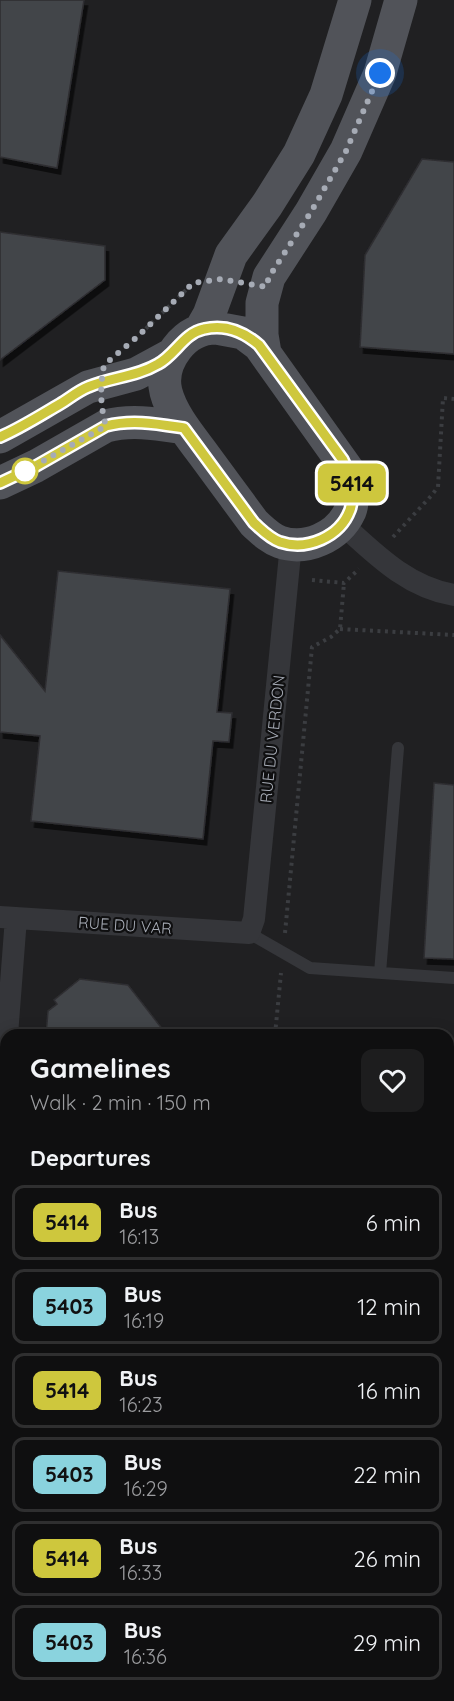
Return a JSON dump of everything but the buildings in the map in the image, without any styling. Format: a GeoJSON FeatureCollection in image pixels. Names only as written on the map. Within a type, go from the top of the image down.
{"type":"FeatureCollection","features":[{"type":"Feature","properties":{"kind":"main road"},"geometry":{"type":"LineString","coordinates":[[201,329],[224,328],[243,333],[259,345],[348,470],[352,498],[350,511],[330,534],[304,545],[291,544],[279,542],[254,523],[184,428],[169,400],[165,373],[171,356],[181,343],[201,329],[209,315],[231,255],[267,205],[299,154],[326,95],[355,0]]}},
{"type":"Feature","properties":{"kind":"main road"},"geometry":{"type":"LineString","coordinates":[[265,353],[261,319],[262,303],[269,277],[311,212],[346,151],[380,73],[400,0]]}},
{"type":"Feature","properties":{"kind":"main road"},"geometry":{"type":"LineString","coordinates":[[0,437],[88,387],[136,374],[171,356]]}},
{"type":"Feature","properties":{"kind":"main road"},"geometry":{"type":"LineString","coordinates":[[0,483],[36,466],[106,426],[140,422],[184,428]]}},
{"type":"Feature","properties":{"kind":"street"},"geometry":{"type":"LineString","coordinates":[[341,523],[374,555],[405,578],[435,592],[454,595]]}},
{"type":"Feature","properties":{"kind":"street","name":"RUE DU VERDON"},"geometry":{"type":"LineString","coordinates":[[249,933],[254,919],[291,544]]}},
{"type":"Feature","properties":{"kind":"street"},"geometry":{"type":"LineString","coordinates":[[7,1029],[8,918]]}},
{"type":"Feature","properties":{"kind":"street","name":"RUE DU VAR"},"geometry":{"type":"LineString","coordinates":[[8,918],[249,933]]}},
{"type":"Feature","properties":{"kind":"lane"},"geometry":{"type":"LineString","coordinates":[[380,973],[398,748]]}},
{"type":"Feature","properties":{"kind":"lane"},"geometry":{"type":"LineString","coordinates":[[249,933],[310,968],[454,978]]}},
{"type":"Feature","properties":{"kind":"path"},"geometry":{"type":"LineString","coordinates":[[129,344],[193,283],[221,279]]}},
{"type":"Feature","properties":{"kind":"path"},"geometry":{"type":"LineString","coordinates":[[276,1029],[312,647],[331,637],[340,629],[344,583],[416,513],[438,487],[443,398],[454,399]]}},
{"type":"Feature","properties":{"kind":"path"},"geometry":{"type":"LineString","coordinates":[[287,578],[344,583]]}},
{"type":"Feature","properties":{"kind":"path"},"geometry":{"type":"LineString","coordinates":[[340,629],[454,635]]}},
{"type":"Feature","properties":{"kind":"shaded area"},"geometry":{"type":"Polygon","coordinates":[[[0,0],[454,0],[454,1029],[0,1029],[0,0]]]}},
{"type":"Feature","properties":{"kind":"bus line","name":"5414"},"geometry":{"type":"LineString","coordinates":[[0,437],[88,387],[147,370],[171,356],[181,343],[201,329],[224,328],[243,333],[259,345],[343,460],[352,484],[352,498],[350,511],[330,534],[304,545],[279,542],[254,523],[184,428],[140,422],[106,426],[36,466],[0,483]]}},
{"type":"Feature","properties":{"kind":"route"},"geometry":{"type":"LineString","coordinates":[[25,471],[106,426],[101,406],[104,365],[136,338],[193,283],[221,279],[266,287],[269,277],[311,212],[346,151],[380,73]]}}]}
